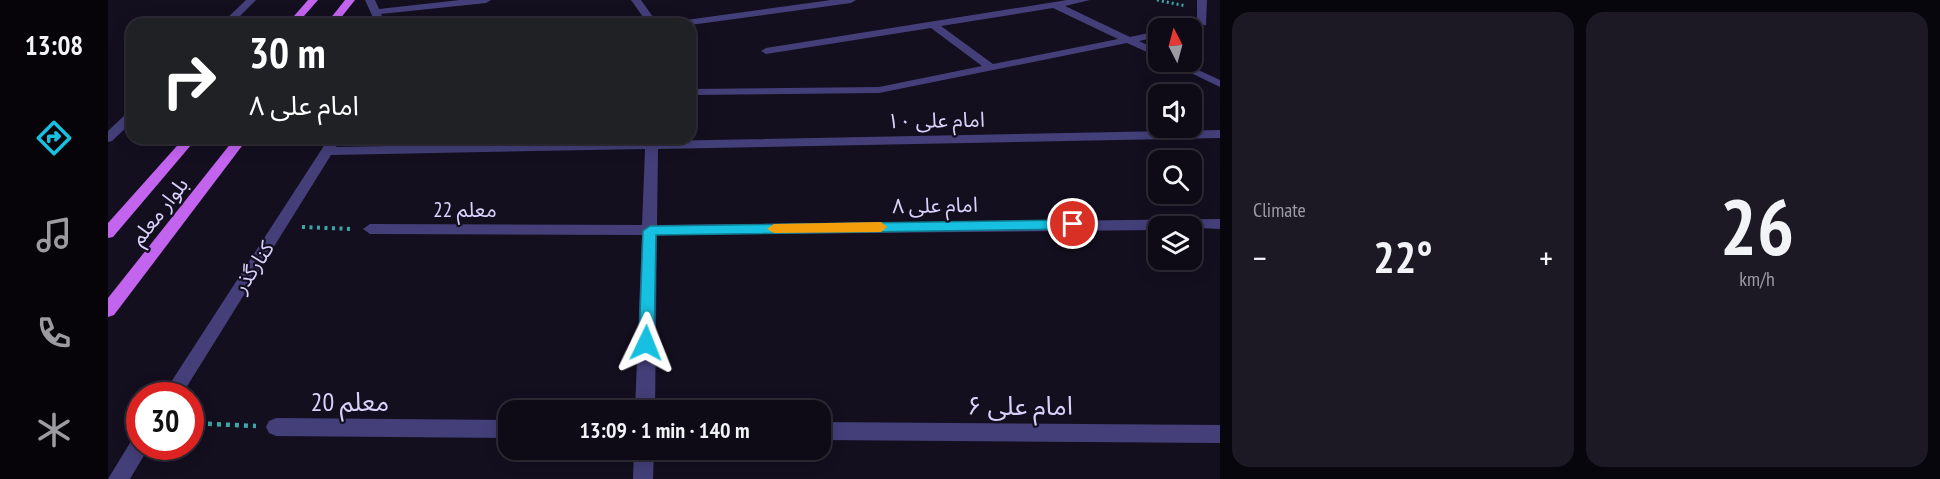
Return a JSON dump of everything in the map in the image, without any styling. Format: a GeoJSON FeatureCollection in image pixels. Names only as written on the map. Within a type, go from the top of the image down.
{"type":"FeatureCollection","features":[{"type":"Feature","properties":{"kind":"main road"},"geometry":{"type":"LineString","coordinates":[[297,18],[313,0]]}},
{"type":"Feature","properties":{"kind":"main road"},"geometry":{"type":"LineString","coordinates":[[336,18],[350,0]]}},
{"type":"Feature","properties":{"kind":"main road","name":"بلوار معلم"},"geometry":{"type":"LineString","coordinates":[[108,232],[186,144]]}},
{"type":"Feature","properties":{"kind":"main road","name":"بلوار معلم"},"geometry":{"type":"LineString","coordinates":[[108,310],[237,144]]}},
{"type":"Feature","properties":{"kind":"street"},"geometry":{"type":"LineString","coordinates":[[232,18],[249,2],[260,0]]}},
{"type":"Feature","properties":{"kind":"street"},"geometry":{"type":"LineString","coordinates":[[370,0],[378,18]]}},
{"type":"Feature","properties":{"kind":"street"},"geometry":{"type":"LineString","coordinates":[[408,13],[416,0]]}},
{"type":"Feature","properties":{"kind":"street"},"geometry":{"type":"LineString","coordinates":[[376,12],[408,13],[486,0]]}},
{"type":"Feature","properties":{"kind":"street"},"geometry":{"type":"LineString","coordinates":[[636,0],[649,18]]}},
{"type":"Feature","properties":{"kind":"street"},"geometry":{"type":"LineString","coordinates":[[696,22],[851,0]]}},
{"type":"Feature","properties":{"kind":"street"},"geometry":{"type":"LineString","coordinates":[[766,51],[1084,0]]}},
{"type":"Feature","properties":{"kind":"street"},"geometry":{"type":"LineString","coordinates":[[1055,5],[1148,50]]}},
{"type":"Feature","properties":{"kind":"street"},"geometry":{"type":"LineString","coordinates":[[932,24],[993,69]]}},
{"type":"Feature","properties":{"kind":"street"},"geometry":{"type":"LineString","coordinates":[[696,92],[879,90],[1148,37]]}},
{"type":"Feature","properties":{"kind":"street"},"geometry":{"type":"LineString","coordinates":[[1194,72],[1220,84]]}},
{"type":"Feature","properties":{"kind":"street"},"geometry":{"type":"LineString","coordinates":[[108,138],[126,121]]}},
{"type":"Feature","properties":{"kind":"street","name":"امام علی ۱۰"},"geometry":{"type":"LineString","coordinates":[[696,140],[1220,134]]}},
{"type":"Feature","properties":{"kind":"street","name":"امام علی ۱۰"},"geometry":{"type":"LineString","coordinates":[[331,145],[411,144]]}},
{"type":"Feature","properties":{"kind":"street"},"geometry":{"type":"LineString","coordinates":[[645,400],[652,144]]}},
{"type":"Feature","properties":{"kind":"street","name":"کنارگذر"},"geometry":{"type":"LineString","coordinates":[[180,382],[331,145]]}},
{"type":"Feature","properties":{"kind":"street","name":"امام علی ۸"},"geometry":{"type":"LineString","coordinates":[[650,231],[1220,224]]}},
{"type":"Feature","properties":{"kind":"street","name":"معلم 22"},"geometry":{"type":"LineString","coordinates":[[370,229],[650,231]]}},
{"type":"Feature","properties":{"kind":"street","name":"معلم 20"},"geometry":{"type":"LineString","coordinates":[[276,427],[498,429]]}},
{"type":"Feature","properties":{"kind":"street","name":"امام علی ۶"},"geometry":{"type":"LineString","coordinates":[[831,431],[1220,434]]}},
{"type":"Feature","properties":{"kind":"street"},"geometry":{"type":"LineString","coordinates":[[118,479],[130,460]]}},
{"type":"Feature","properties":{"kind":"street"},"geometry":{"type":"LineString","coordinates":[[643,479],[644,460]]}},
{"type":"Feature","properties":{"kind":"path"},"geometry":{"type":"LineString","coordinates":[[1157,0],[1202,4]]}},
{"type":"Feature","properties":{"kind":"path"},"geometry":{"type":"LineString","coordinates":[[280,226],[370,229]]}},
{"type":"Feature","properties":{"kind":"path"},"geometry":{"type":"LineString","coordinates":[[204,424],[276,427]]}},
{"type":"Feature","properties":{"kind":"slow traffic"},"geometry":{"type":"LineString","coordinates":[[774,229],[881,227]]}},
{"type":"Feature","properties":{"kind":"route"},"geometry":{"type":"LineString","coordinates":[[646,343],[650,231],[1073,224]]}}]}
